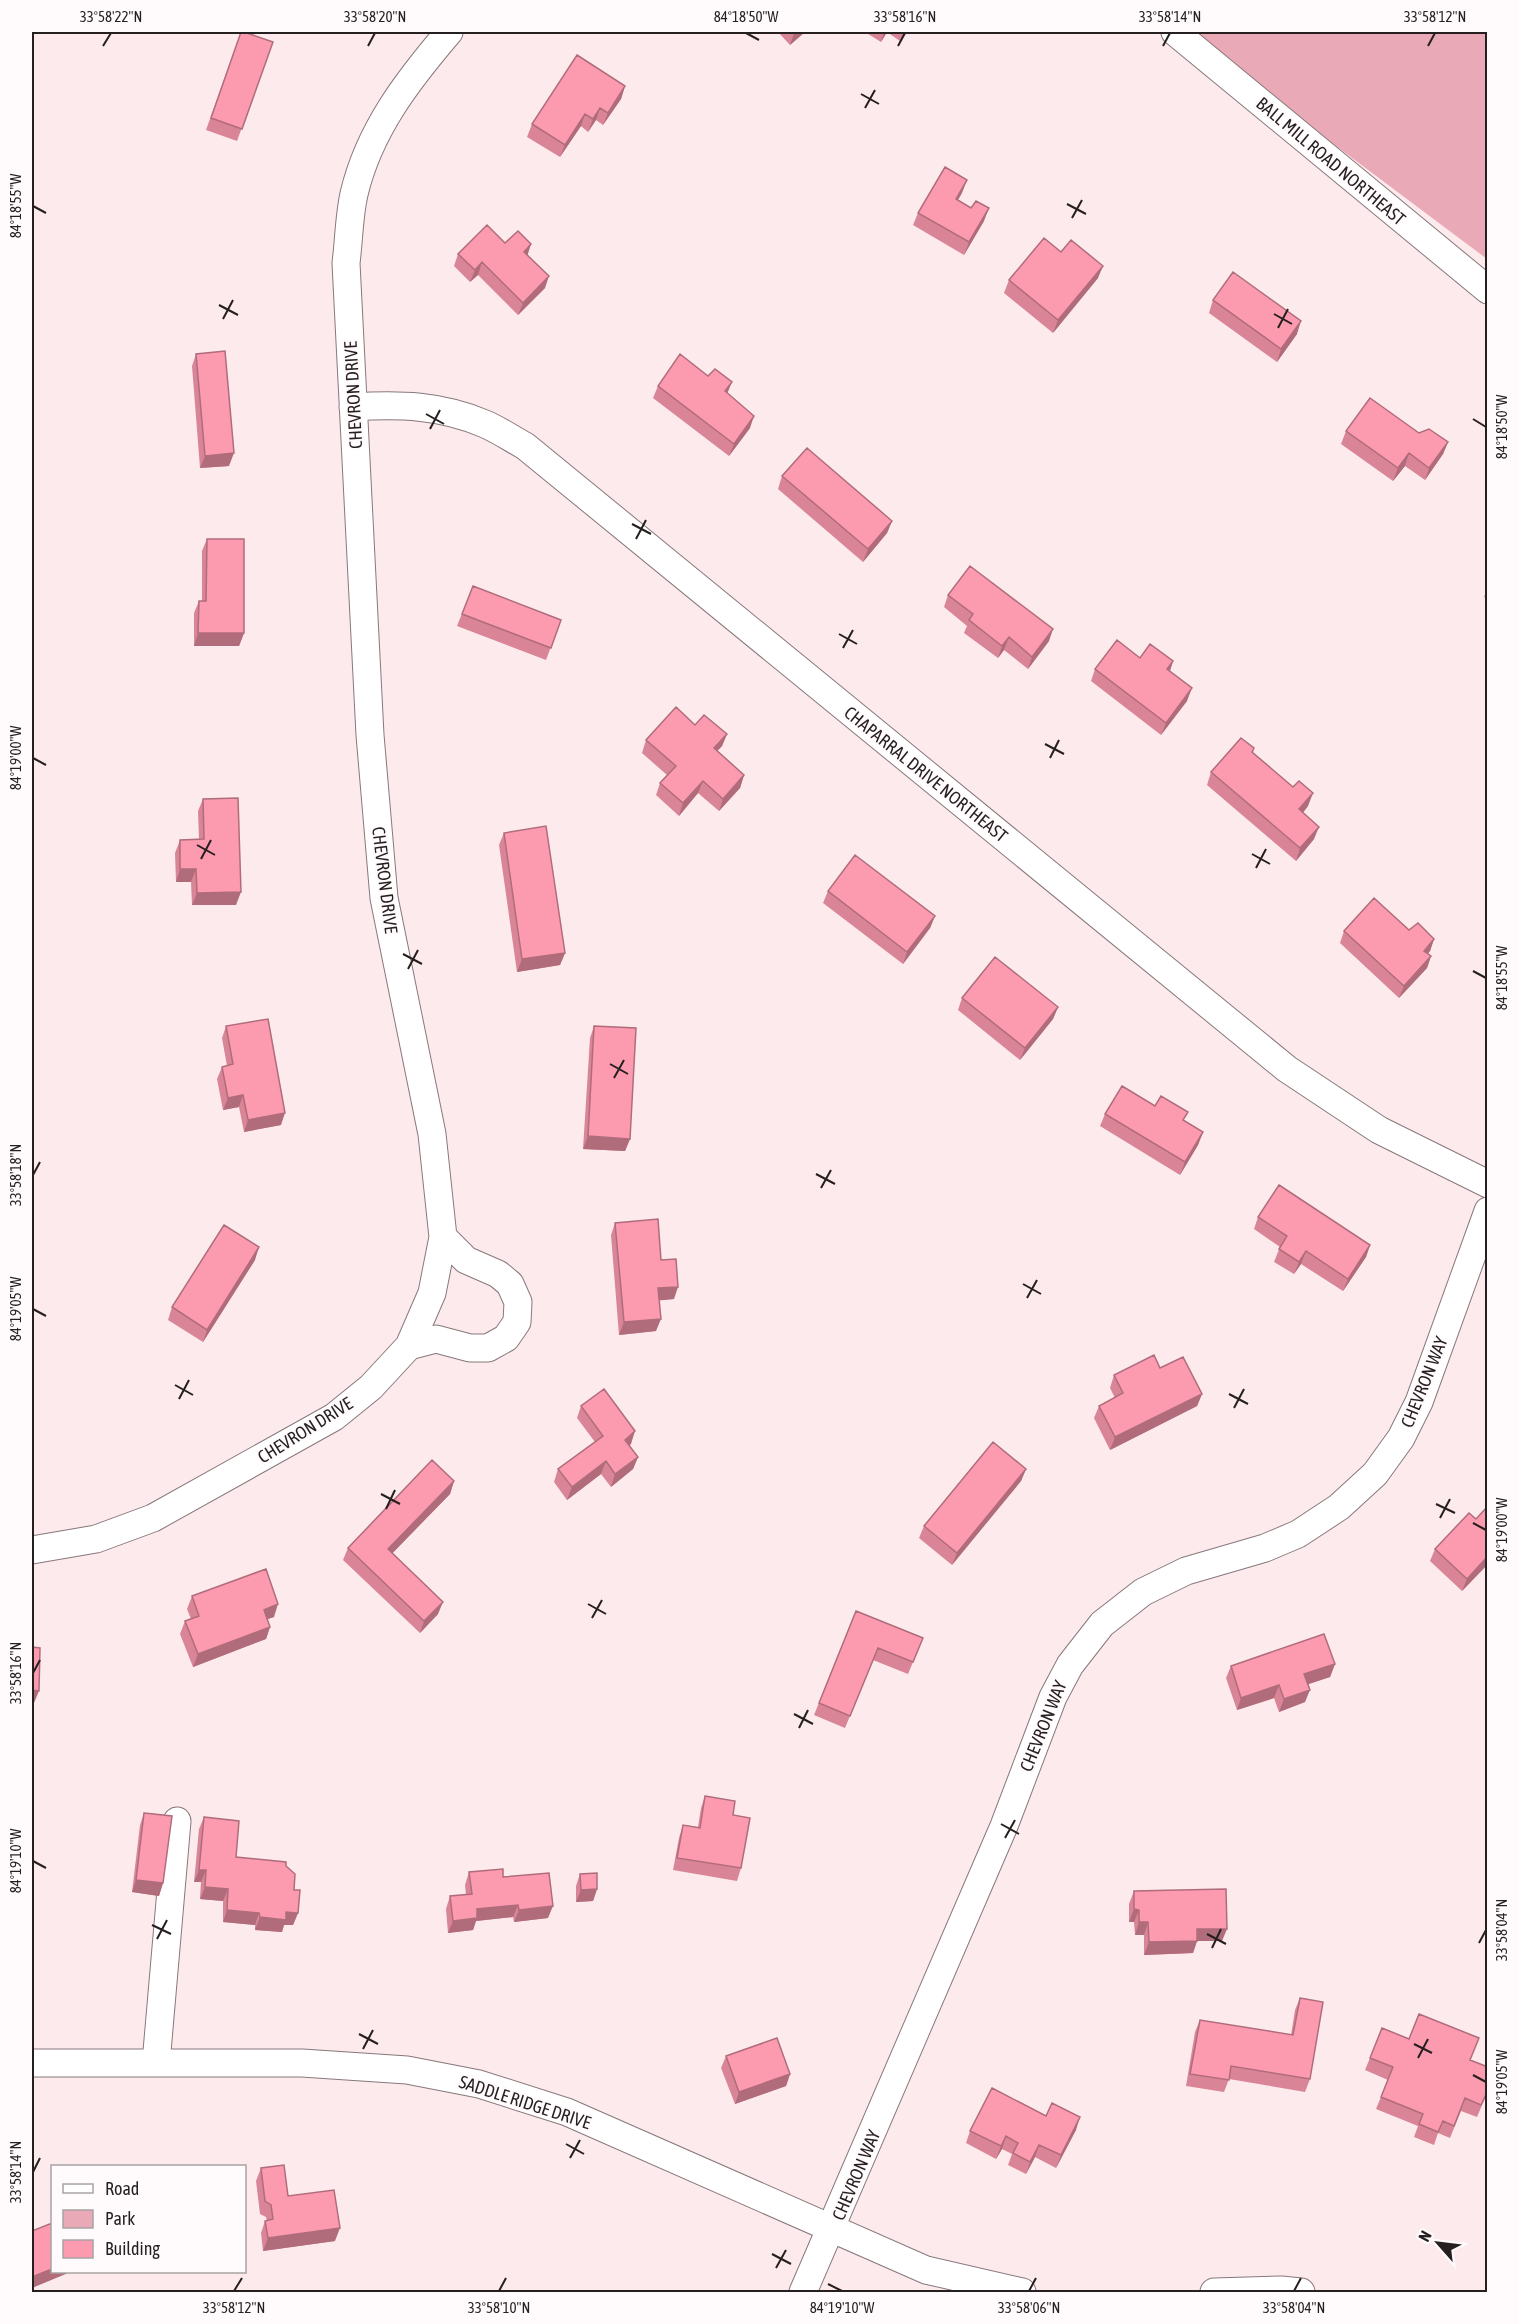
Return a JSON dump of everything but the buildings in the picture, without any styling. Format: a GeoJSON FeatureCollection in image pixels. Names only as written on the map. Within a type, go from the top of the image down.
{"type":"FeatureCollection","features":[{"type":"Feature","properties":{"kind":"street","name":"CHEVRON DRIVE"},"geometry":{"type":"LineString","coordinates":[[32,1550],[96,1539],[153,1518],[334,1417],[371,1387],[409,1346],[432,1293],[444,1237],[432,1134],[384,898],[370,735],[346,263],[354,194],[369,149],[388,111],[412,75],[449,32]]}},
{"type":"Feature","properties":{"kind":"street","name":"BALL MILL ROAD NORTHEAST"},"geometry":{"type":"LineString","coordinates":[[1175,32],[1488,290]]}},
{"type":"Feature","properties":{"kind":"street","name":"CHAPARRAL DRIVE NORTHEAST"},"geometry":{"type":"LineString","coordinates":[[353,407],[395,404],[441,410],[485,424],[525,446],[1287,1070],[1379,1130],[1488,1184]]}},
{"type":"Feature","properties":{"kind":"street","name":"CHEVRON WAY"},"geometry":{"type":"LineString","coordinates":[[804,2292],[1004,1826],[1053,1696],[1070,1665],[1102,1624],[1143,1592],[1186,1571],[1265,1548],[1298,1534],[1339,1507],[1375,1474],[1401,1438],[1419,1402],[1488,1211]]}},
{"type":"Feature","properties":{"kind":"street"},"geometry":{"type":"LineString","coordinates":[[409,1346],[436,1339],[470,1348],[488,1348],[506,1338],[517,1322],[518,1302],[510,1284],[498,1275],[466,1260],[444,1237]]}},
{"type":"Feature","properties":{"kind":"street"},"geometry":{"type":"LineString","coordinates":[[156,2063],[177,1821]]}},
{"type":"Feature","properties":{"kind":"street","name":"SADDLE RIDGE DRIVE"},"geometry":{"type":"LineString","coordinates":[[32,2063],[302,2063],[407,2070],[479,2084],[567,2112],[926,2270],[1022,2292]]}},
{"type":"Feature","properties":{"kind":"street"},"geometry":{"type":"LineString","coordinates":[[1214,2292],[1281,2290],[1301,2292]]}},
{"type":"Feature","properties":{"kind":"green space"},"geometry":{"type":"Polygon","coordinates":[[[1184,32],[1487,32],[1487,259],[1184,32]]]}}]}
